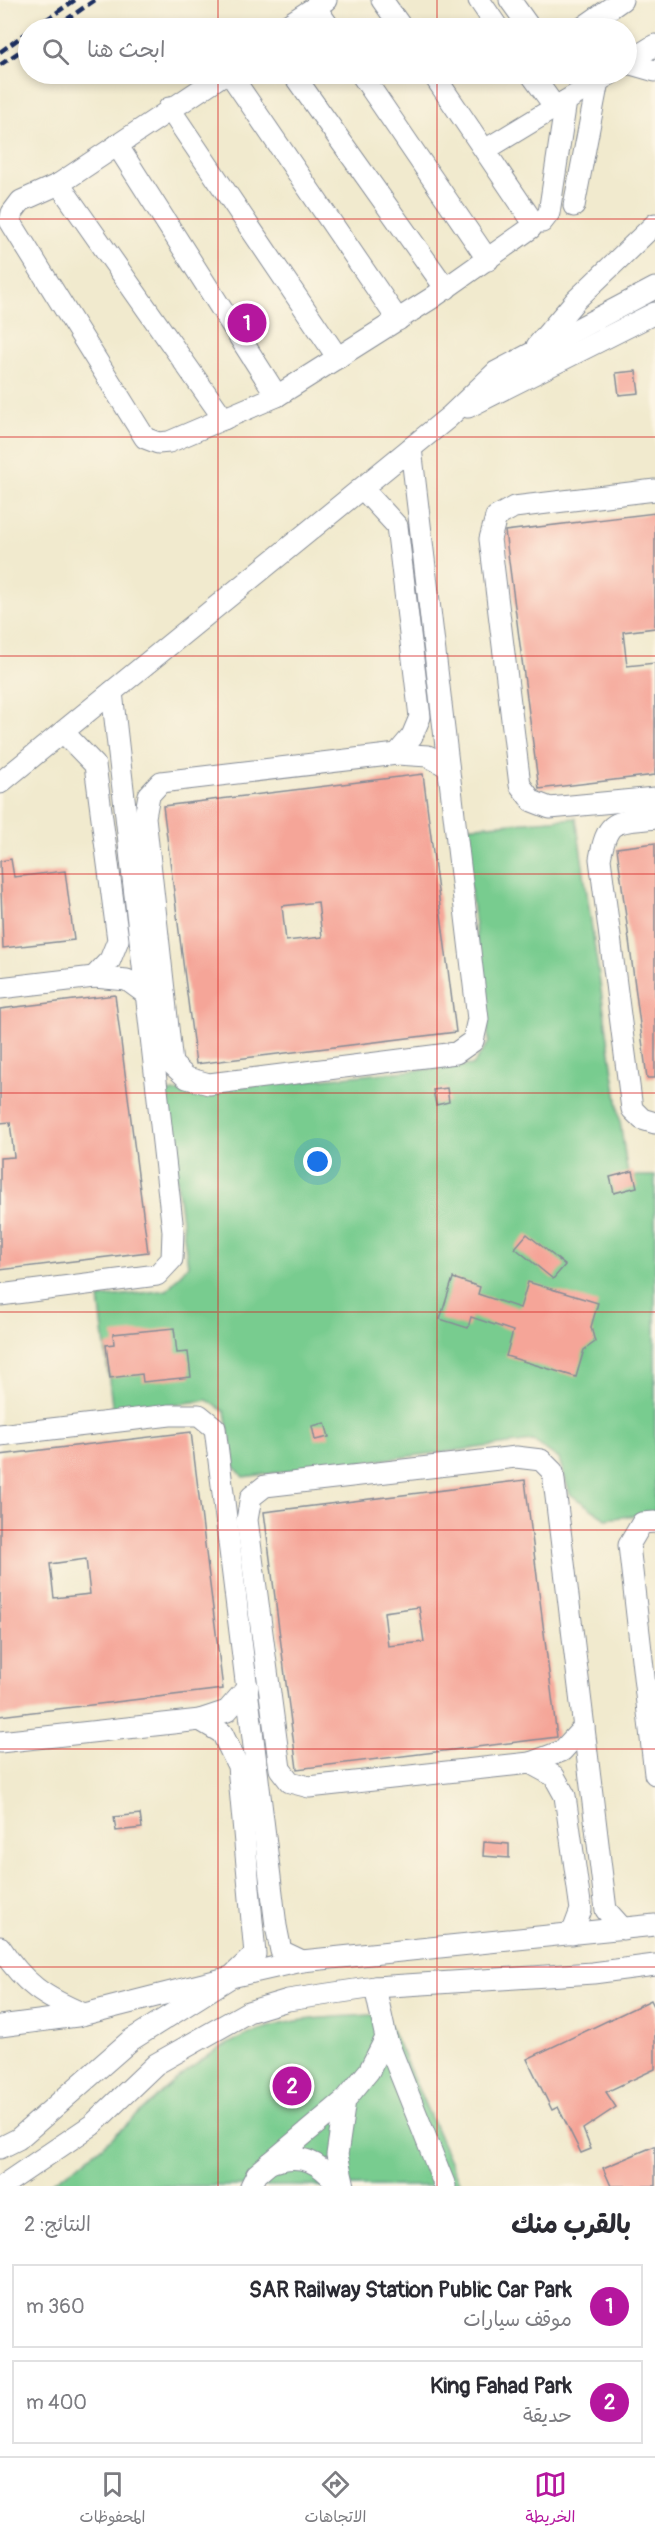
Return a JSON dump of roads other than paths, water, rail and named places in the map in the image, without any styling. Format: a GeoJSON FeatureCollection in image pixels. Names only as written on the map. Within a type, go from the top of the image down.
{"type":"FeatureCollection","features":[{"type":"Feature","properties":{"kind":"street"},"geometry":{"type":"LineString","coordinates":[[382,0],[395,18]]}},
{"type":"Feature","properties":{"kind":"street"},"geometry":{"type":"LineString","coordinates":[[479,0],[491,18]]}},
{"type":"Feature","properties":{"kind":"street"},"geometry":{"type":"LineString","coordinates":[[510,0],[523,18]]}},
{"type":"Feature","properties":{"kind":"street"},"geometry":{"type":"LineString","coordinates":[[596,18],[622,0]]}},
{"type":"Feature","properties":{"kind":"street"},"geometry":{"type":"LineString","coordinates":[[298,18],[321,3],[326,18]]}},
{"type":"Feature","properties":{"kind":"street"},"geometry":{"type":"LineString","coordinates":[[637,56],[655,45]]}},
{"type":"Feature","properties":{"kind":"street"},"geometry":{"type":"LineString","coordinates":[[637,71],[655,71]]}},
{"type":"Feature","properties":{"kind":"street"},"geometry":{"type":"LineString","coordinates":[[208,84],[59,184],[21,201],[12,213],[10,221],[145,438],[158,443],[169,442],[277,396],[446,289],[525,234],[533,222]]}},
{"type":"Feature","properties":{"kind":"street"},"geometry":{"type":"LineString","coordinates":[[237,84],[398,320]]}},
{"type":"Feature","properties":{"kind":"street"},"geometry":{"type":"LineString","coordinates":[[300,84],[446,289]]}},
{"type":"Feature","properties":{"kind":"street"},"geometry":{"type":"LineString","coordinates":[[368,84],[488,260]]}},
{"type":"Feature","properties":{"kind":"street"},"geometry":{"type":"LineString","coordinates":[[439,84],[533,222]]}},
{"type":"Feature","properties":{"kind":"street"},"geometry":{"type":"LineString","coordinates":[[541,84],[561,104]]}},
{"type":"Feature","properties":{"kind":"street"},"geometry":{"type":"LineString","coordinates":[[485,150],[593,84]]}},
{"type":"Feature","properties":{"kind":"street"},"geometry":{"type":"LineString","coordinates":[[574,206],[611,84]]}},
{"type":"Feature","properties":{"kind":"street"},"geometry":{"type":"LineString","coordinates":[[533,222],[542,222],[549,213],[561,104]]}},
{"type":"Feature","properties":{"kind":"street"},"geometry":{"type":"LineString","coordinates":[[169,108],[338,358]]}},
{"type":"Feature","properties":{"kind":"street"},"geometry":{"type":"LineString","coordinates":[[117,145],[277,396]]}},
{"type":"Feature","properties":{"kind":"street"},"geometry":{"type":"LineString","coordinates":[[59,184],[224,419]]}},
{"type":"Feature","properties":{"kind":"street"},"geometry":{"type":"LineString","coordinates":[[529,355],[576,300],[655,224]]}},
{"type":"Feature","properties":{"kind":"street"},"geometry":{"type":"LineString","coordinates":[[0,783],[449,417],[496,372],[655,288]]}},
{"type":"Feature","properties":{"kind":"street"},"geometry":{"type":"LineString","coordinates":[[449,417],[655,313]]}},
{"type":"Feature","properties":{"kind":"street"},"geometry":{"type":"LineString","coordinates":[[411,448],[478,1019],[472,1041],[456,1053],[209,1084],[187,1078],[172,1064],[145,817],[149,795],[161,782],[397,754],[428,756],[448,767]]}},
{"type":"Feature","properties":{"kind":"street"},"geometry":{"type":"LineString","coordinates":[[362,488],[397,526],[420,717],[412,736],[397,754]]}},
{"type":"Feature","properties":{"kind":"street"},"geometry":{"type":"LineString","coordinates":[[655,490],[513,507],[496,517],[490,539],[520,785],[532,801],[550,808],[655,798]]}},
{"type":"Feature","properties":{"kind":"street"},"geometry":{"type":"LineString","coordinates":[[0,1295],[157,1275],[172,1259],[173,1231],[112,692]]}},
{"type":"Feature","properties":{"kind":"street"},"geometry":{"type":"LineString","coordinates":[[63,732],[95,765],[118,940],[110,960],[94,977]]}},
{"type":"Feature","properties":{"kind":"street"},"geometry":{"type":"LineString","coordinates":[[655,818],[617,823],[605,834],[600,859],[632,1109],[642,1119],[655,1123]]}},
{"type":"Feature","properties":{"kind":"street"},"geometry":{"type":"LineString","coordinates":[[0,988],[94,977],[127,980],[146,994]]}},
{"type":"Feature","properties":{"kind":"street"},"geometry":{"type":"LineString","coordinates":[[0,1435],[170,1415],[200,1415],[215,1428],[281,1951],[302,1961]]}},
{"type":"Feature","properties":{"kind":"street"},"geometry":{"type":"LineString","coordinates":[[584,1727],[562,1751],[530,1763],[309,1787],[290,1782],[280,1769],[247,1520],[251,1497],[266,1486],[516,1457],[541,1460],[553,1472],[584,1727],[606,1910],[623,1929]]}},
{"type":"Feature","properties":{"kind":"street"},"geometry":{"type":"LineString","coordinates":[[655,1522],[642,1523],[629,1545],[655,1774]]}},
{"type":"Feature","properties":{"kind":"street"},"geometry":{"type":"LineString","coordinates":[[0,1742],[200,1720],[227,1711],[248,1687]]}},
{"type":"Feature","properties":{"kind":"street"},"geometry":{"type":"LineString","coordinates":[[0,2148],[18,2139],[130,2040],[231,1977],[255,1954],[238,1766],[222,1733],[200,1720]]}},
{"type":"Feature","properties":{"kind":"street"},"geometry":{"type":"LineString","coordinates":[[530,1763],[554,1776],[565,1796],[581,1910],[572,1934]]}},
{"type":"Feature","properties":{"kind":"street"},"geometry":{"type":"LineString","coordinates":[[0,2026],[85,2014],[302,1961],[655,1925]]}},
{"type":"Feature","properties":{"kind":"street"},"geometry":{"type":"LineString","coordinates":[[0,1947],[17,1973],[37,1989],[57,2002],[85,2014]]}},
{"type":"Feature","properties":{"kind":"street"},"geometry":{"type":"LineString","coordinates":[[2,2186],[92,2125],[156,2064],[248,2012],[288,2000],[375,1987],[593,1973],[655,1965]]}},
{"type":"Feature","properties":{"kind":"street"},"geometry":{"type":"LineString","coordinates":[[375,1987],[386,2038],[445,2186]]}},
{"type":"Feature","properties":{"kind":"street"},"geometry":{"type":"LineString","coordinates":[[251,2186],[257,2174],[268,2163],[345,2100],[369,2071],[386,2038]]}},
{"type":"Feature","properties":{"kind":"street"},"geometry":{"type":"LineString","coordinates":[[369,2071],[379,2069],[396,2074],[404,2080]]}},
{"type":"Feature","properties":{"kind":"street"},"geometry":{"type":"LineString","coordinates":[[344,2186],[337,2155],[345,2100]]}},
{"type":"Feature","properties":{"kind":"street"},"geometry":{"type":"LineString","coordinates":[[268,2163],[284,2158],[312,2162],[326,2169],[339,2186]]}},
{"type":"Feature","properties":{"kind":"railway"},"geometry":{"type":"LineString","coordinates":[[49,18],[75,0]]}},
{"type":"Feature","properties":{"kind":"railway"},"geometry":{"type":"LineString","coordinates":[[69,18],[95,0]]}},
{"type":"Feature","properties":{"kind":"railway"},"geometry":{"type":"LineString","coordinates":[[0,52],[18,39]]}},
{"type":"Feature","properties":{"kind":"railway"},"geometry":{"type":"LineString","coordinates":[[0,65],[18,53]]}},
{"type":"Feature","properties":{"kind":"place","name":"SAR Railway Station Public Car Park"},"geometry":{"type":"Point","coordinates":[247,323]}},
{"type":"Feature","properties":{"kind":"place","name":"King Fahad Park"},"geometry":{"type":"Point","coordinates":[292,2086]}}]}
